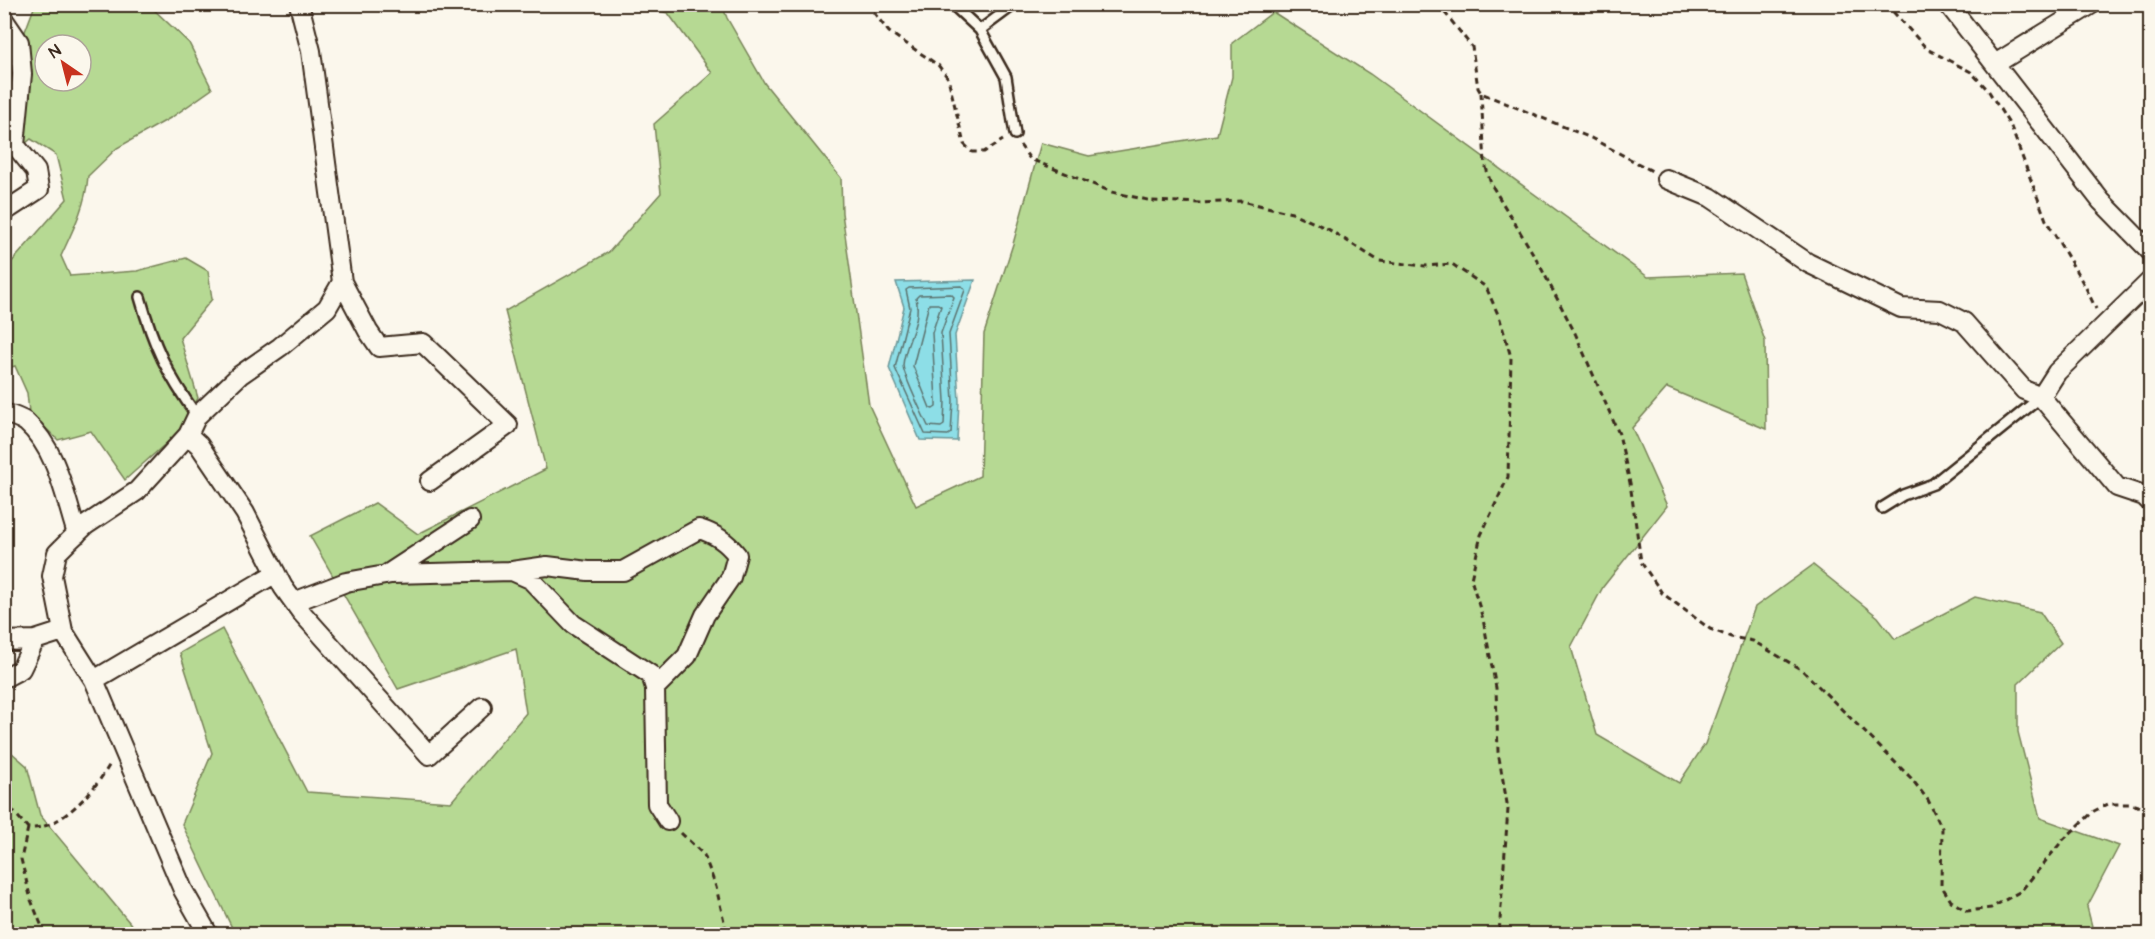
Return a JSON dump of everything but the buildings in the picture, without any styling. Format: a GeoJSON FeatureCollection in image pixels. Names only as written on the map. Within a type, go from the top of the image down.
{"type":"FeatureCollection","features":[{"type":"Feature","properties":{"kind":"street"},"geometry":{"type":"LineString","coordinates":[[299,4],[311,51],[342,282],[368,332],[379,347],[423,343],[508,425],[430,481]]}},
{"type":"Feature","properties":{"kind":"street"},"geometry":{"type":"LineString","coordinates":[[1948,4],[2101,201],[2151,251]]}},
{"type":"Feature","properties":{"kind":"street"},"geometry":{"type":"LineString","coordinates":[[1995,64],[2092,4]]}},
{"type":"Feature","properties":{"kind":"street"},"geometry":{"type":"LineString","coordinates":[[4,20],[19,42],[22,74],[15,145],[36,171],[39,189],[4,212]]}},
{"type":"Feature","properties":{"kind":"street"},"geometry":{"type":"LineString","coordinates":[[1666,179],[1710,197],[1808,263],[1901,308],[1940,309],[1965,322],[2024,390],[2041,397],[2116,487],[2144,496],[2151,502]]}},
{"type":"Feature","properties":{"kind":"street"},"geometry":{"type":"LineString","coordinates":[[2041,397],[2057,372],[2151,281]]}},
{"type":"Feature","properties":{"kind":"street"},"geometry":{"type":"LineString","coordinates":[[208,934],[183,890],[94,680],[63,631],[52,576],[57,553],[86,525],[137,491],[188,435],[197,416],[240,375],[280,347],[327,308],[342,282]]}},
{"type":"Feature","properties":{"kind":"street"},"geometry":{"type":"LineString","coordinates":[[4,413],[25,421],[43,442],[60,478],[76,534]]}},
{"type":"Feature","properties":{"kind":"street"},"geometry":{"type":"LineString","coordinates":[[188,435],[199,445],[245,513],[294,602],[429,755],[482,707]]}},
{"type":"Feature","properties":{"kind":"street"},"geometry":{"type":"LineString","coordinates":[[384,576],[470,520]]}},
{"type":"Feature","properties":{"kind":"street"},"geometry":{"type":"LineString","coordinates":[[294,602],[346,582],[384,576],[512,571],[547,566],[588,571],[623,571],[699,529],[713,533],[728,544],[737,555],[731,577],[705,615],[687,656],[656,688]]}},
{"type":"Feature","properties":{"kind":"street"},"geometry":{"type":"LineString","coordinates":[[512,571],[530,579],[573,624],[651,675],[656,688],[657,804],[668,821]]}},
{"type":"Feature","properties":{"kind":"street"},"geometry":{"type":"LineString","coordinates":[[94,680],[276,573]]}},
{"type":"Feature","properties":{"kind":"street"},"geometry":{"type":"LineString","coordinates":[[4,641],[35,640],[63,631]]}},
{"type":"Feature","properties":{"kind":"street"},"geometry":{"type":"LineString","coordinates":[[4,678],[21,669],[35,640]]}},
{"type":"Feature","properties":{"kind":"lane"},"geometry":{"type":"LineString","coordinates":[[952,4],[980,30],[1006,77],[1015,134]]}},
{"type":"Feature","properties":{"kind":"lane"},"geometry":{"type":"LineString","coordinates":[[980,30],[1015,4]]}},
{"type":"Feature","properties":{"kind":"lane"},"geometry":{"type":"LineString","coordinates":[[140,297],[151,336],[162,360],[178,390],[197,416]]}},
{"type":"Feature","properties":{"kind":"lane"},"geometry":{"type":"LineString","coordinates":[[1882,508],[1904,495],[1933,484],[2041,397]]}},
{"type":"Feature","properties":{"kind":"path"},"geometry":{"type":"LineString","coordinates":[[867,4],[889,32],[938,65],[948,78],[964,144],[972,152],[984,152],[1015,134],[1015,139],[1030,159],[1112,192],[1152,201],[1202,203],[1242,201],[1292,213],[1328,229],[1379,261],[1425,266],[1452,264],[1486,287],[1500,319],[1511,357],[1508,477],[1481,535],[1471,579],[1483,620],[1496,688],[1498,752],[1508,809],[1500,934]]}},
{"type":"Feature","properties":{"kind":"path"},"geometry":{"type":"LineString","coordinates":[[1438,4],[1472,47],[1478,88],[1481,93],[1485,164],[1491,184],[1537,260],[1575,333],[1615,424],[1630,483],[1641,562],[1662,593],[1710,629],[1731,637],[1753,641],[1802,670],[1911,778],[1928,800],[1942,828],[1941,885],[1950,901],[1967,911],[1991,908],[2021,891],[2063,840],[2094,811],[2108,804],[2131,804],[2151,810]]}},
{"type":"Feature","properties":{"kind":"path"},"geometry":{"type":"LineString","coordinates":[[1886,4],[1927,49],[1971,72],[1988,90],[2011,127],[2046,220],[2086,288],[2104,327]]}},
{"type":"Feature","properties":{"kind":"path"},"geometry":{"type":"LineString","coordinates":[[1481,93],[1591,138],[1666,179]]}},
{"type":"Feature","properties":{"kind":"path"},"geometry":{"type":"LineString","coordinates":[[2143,594],[2151,588]]}},
{"type":"Feature","properties":{"kind":"path"},"geometry":{"type":"LineString","coordinates":[[4,801],[28,828],[38,829],[58,820],[86,796],[103,777],[121,746]]}},
{"type":"Feature","properties":{"kind":"path"},"geometry":{"type":"LineString","coordinates":[[668,821],[704,855],[716,887],[727,934]]}},
{"type":"Feature","properties":{"kind":"path"},"geometry":{"type":"LineString","coordinates":[[28,828],[21,859],[31,900],[45,934]]}},
{"type":"Feature","properties":{"kind":"green space"},"geometry":{"type":"Polygon","coordinates":[[[35,5],[149,5],[189,43],[212,89],[172,117],[117,148],[88,176],[82,207],[61,256],[70,276],[137,271],[186,258],[208,271],[212,299],[180,338],[198,398],[181,430],[125,480],[91,431],[58,440],[29,412],[27,393],[15,366],[5,369],[4,285],[9,265],[67,199],[56,155],[31,139],[5,160],[5,123],[30,98],[24,34],[35,5]]]}},
{"type":"Feature","properties":{"kind":"green space"},"geometry":{"type":"Polygon","coordinates":[[[633,5],[722,5],[727,18],[765,84],[841,178],[842,213],[869,405],[916,506],[980,476],[984,334],[1013,244],[1041,143],[1089,156],[1217,135],[1232,77],[1232,43],[1273,12],[1370,74],[1648,277],[1741,273],[1765,341],[1766,429],[1667,388],[1632,428],[1667,506],[1603,587],[1571,647],[1597,735],[1679,783],[1705,744],[1755,607],[1813,565],[1878,617],[1895,639],[1975,597],[2040,612],[2061,643],[2018,684],[2018,732],[2040,818],[2119,846],[2087,907],[2094,934],[235,934],[182,824],[212,753],[180,653],[222,629],[307,792],[451,802],[526,713],[516,649],[398,689],[310,536],[375,503],[418,534],[546,469],[505,311],[609,252],[661,193],[654,124],[712,73],[668,13],[633,5]]]}},
{"type":"Feature","properties":{"kind":"green space"},"geometry":{"type":"Polygon","coordinates":[[[4,746],[27,766],[40,815],[137,934],[5,934],[4,746]]]}},
{"type":"Feature","properties":{"kind":"water"},"geometry":{"type":"Polygon","coordinates":[[[975,280],[955,335],[959,401],[957,441],[920,440],[889,368],[904,307],[896,282],[975,280]]]}}]}
